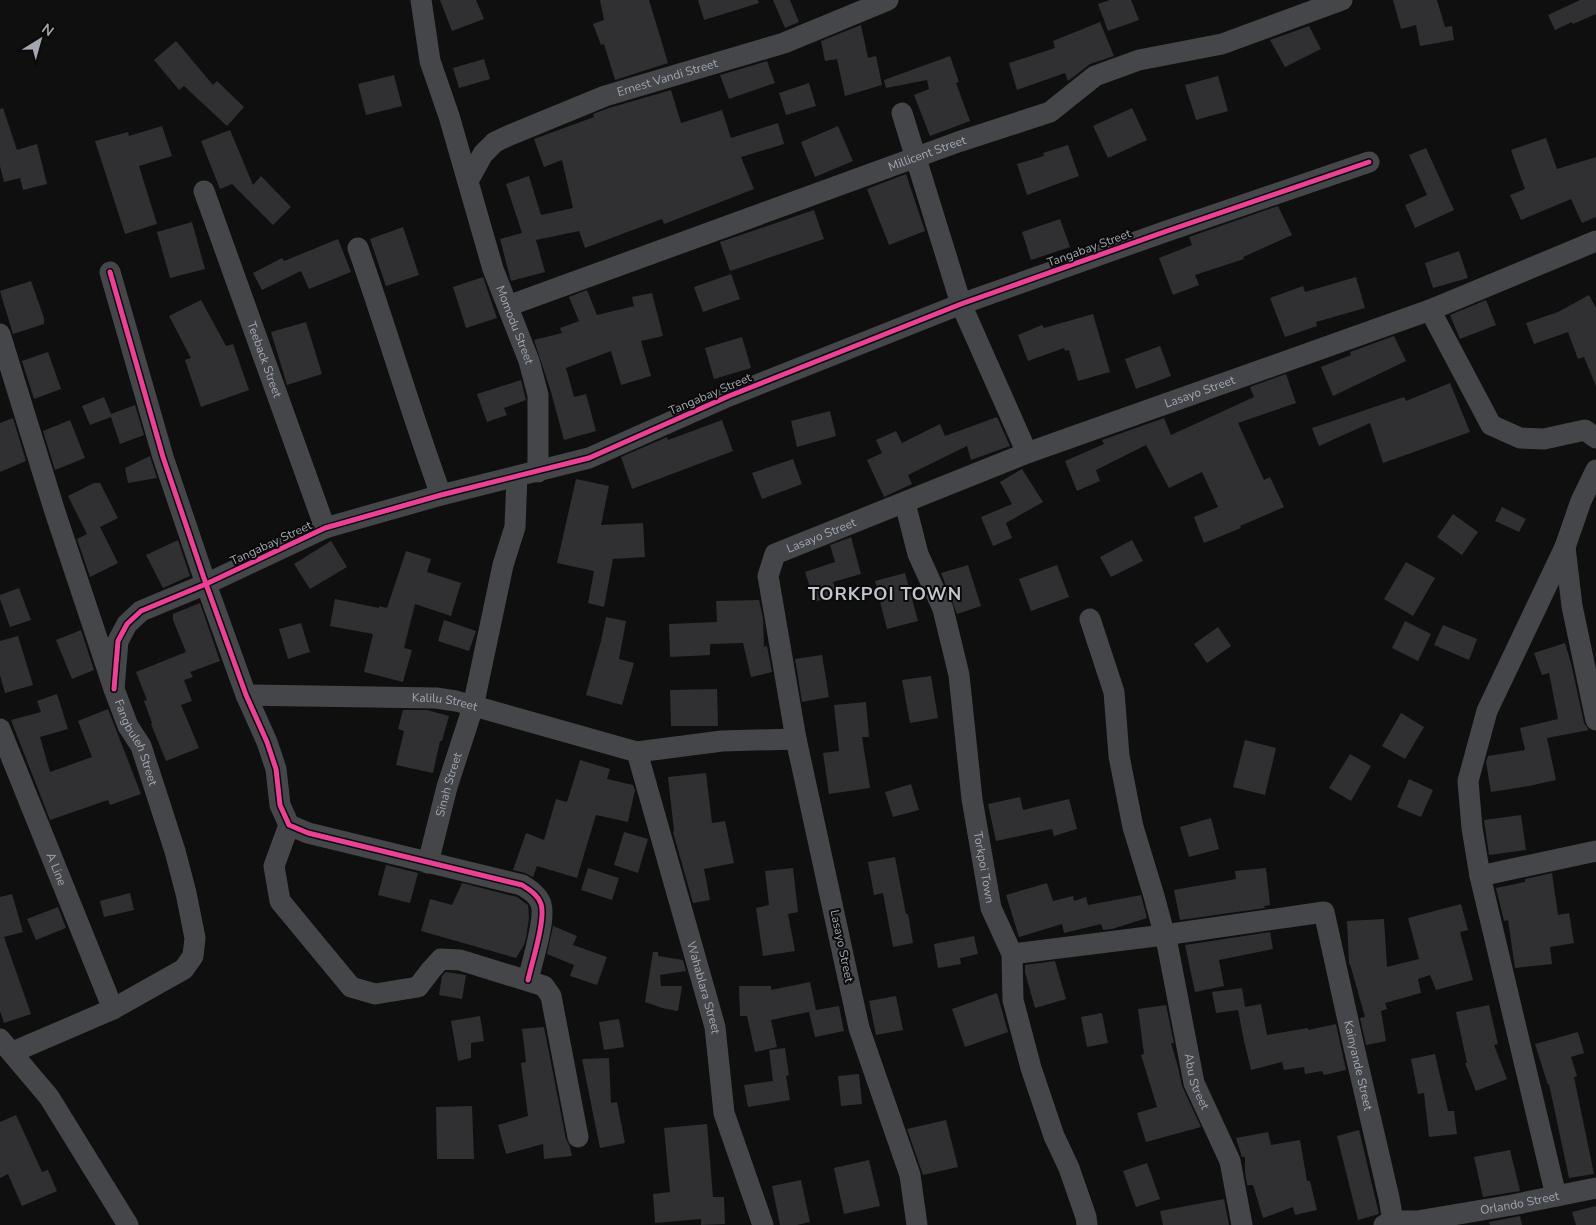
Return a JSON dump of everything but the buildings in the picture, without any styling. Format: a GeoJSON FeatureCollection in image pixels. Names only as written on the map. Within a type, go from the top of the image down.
{"type":"FeatureCollection","features":[{"type":"Feature","properties":{"kind":"street","name":"Momodu Street"},"geometry":{"type":"LineString","coordinates":[[422,0],[430,61],[449,116],[493,269],[529,361],[538,394],[538,472]]}},
{"type":"Feature","properties":{"kind":"street","name":"Ernest Vandi Street"},"geometry":{"type":"LineString","coordinates":[[468,181],[483,154],[495,142],[510,135],[604,96],[784,43],[888,0]]}},
{"type":"Feature","properties":{"kind":"street","name":"Millicent Street"},"geometry":{"type":"LineString","coordinates":[[508,306],[958,142],[1050,112],[1095,76],[1139,60],[1222,44],[1342,0]]}},
{"type":"Feature","properties":{"kind":"street"},"geometry":{"type":"LineString","coordinates":[[902,113],[961,304],[1027,453]]}},
{"type":"Feature","properties":{"kind":"street","name":"Tangabay Street"},"geometry":{"type":"LineString","coordinates":[[114,689],[118,641],[127,624],[141,611],[206,584],[325,528],[441,495],[589,458],[729,396],[961,304],[1369,162]]}},
{"type":"Feature","properties":{"kind":"street","name":"Teeback Street"},"geometry":{"type":"LineString","coordinates":[[204,191],[325,528]]}},
{"type":"Feature","properties":{"kind":"street","name":"Lasayo Street"},"geometry":{"type":"LineString","coordinates":[[917,1225],[910,1175],[859,1028],[796,739],[768,576],[775,554],[1027,453],[1430,310],[1596,241]]}},
{"type":"Feature","properties":{"kind":"street"},"geometry":{"type":"LineString","coordinates":[[358,248],[389,337],[415,423],[441,495]]}},
{"type":"Feature","properties":{"kind":"street"},"geometry":{"type":"LineString","coordinates":[[110,272],[163,458],[246,694],[276,768],[280,805],[289,824],[308,833],[522,885],[536,894],[541,903],[543,915],[528,980]]}},
{"type":"Feature","properties":{"kind":"street"},"geometry":{"type":"LineString","coordinates":[[1430,310],[1491,425],[1520,438],[1544,439],[1584,430],[1596,438]]}},
{"type":"Feature","properties":{"kind":"street","name":"Fangbuleh Street"},"geometry":{"type":"LineString","coordinates":[[0,334],[55,512],[114,689],[128,726],[141,746],[144,755],[175,852],[195,938],[193,956],[184,969],[113,1009],[6,1046]]}},
{"type":"Feature","properties":{"kind":"street"},"geometry":{"type":"LineString","coordinates":[[1556,1196],[1480,876],[1472,828],[1468,781],[1487,711],[1565,546],[1581,501],[1596,470]]}},
{"type":"Feature","properties":{"kind":"street","name":"Sinah Street"},"geometry":{"type":"LineString","coordinates":[[428,862],[447,787],[473,707],[503,565],[515,527],[517,476]]}},
{"type":"Feature","properties":{"kind":"street","name":"Torkpoi Town"},"geometry":{"type":"LineString","coordinates":[[904,503],[918,554],[943,609],[957,666],[972,799],[991,908],[1012,954],[1013,1000],[1031,1068],[1054,1136],[1069,1168],[1087,1225]]}},
{"type":"Feature","properties":{"kind":"street"},"geometry":{"type":"LineString","coordinates":[[1565,546],[1572,606],[1596,720]]}},
{"type":"Feature","properties":{"kind":"street","name":"Abu Street"},"geometry":{"type":"LineString","coordinates":[[1090,619],[1114,692],[1119,756],[1133,827],[1164,935],[1194,1083],[1230,1161],[1242,1225]]}},
{"type":"Feature","properties":{"kind":"street","name":"Kalilu Street"},"geometry":{"type":"LineString","coordinates":[[246,694],[436,698],[456,701],[637,752]]}},
{"type":"Feature","properties":{"kind":"street","name":"A Line"},"geometry":{"type":"LineString","coordinates":[[0,729],[113,1009]]}},
{"type":"Feature","properties":{"kind":"street"},"geometry":{"type":"LineString","coordinates":[[637,752],[722,741],[796,739]]}},
{"type":"Feature","properties":{"kind":"street","name":"Wahablara Street"},"geometry":{"type":"LineString","coordinates":[[637,752],[714,1027],[724,1113],[763,1225]]}},
{"type":"Feature","properties":{"kind":"street"},"geometry":{"type":"LineString","coordinates":[[289,824],[274,866],[280,901],[351,987],[375,994],[418,987],[441,959],[460,960],[544,986],[551,996],[578,1137]]}},
{"type":"Feature","properties":{"kind":"street"},"geometry":{"type":"LineString","coordinates":[[1480,876],[1596,852]]}},
{"type":"Feature","properties":{"kind":"street","name":"Kainyande Street"},"geometry":{"type":"LineString","coordinates":[[1164,935],[1324,912],[1352,1043],[1389,1198],[1388,1223]]}},
{"type":"Feature","properties":{"kind":"street"},"geometry":{"type":"LineString","coordinates":[[1012,954],[1164,935]]}},
{"type":"Feature","properties":{"kind":"street"},"geometry":{"type":"LineString","coordinates":[[6,1046],[49,1097],[128,1225]]}},
{"type":"Feature","properties":{"kind":"street","name":"Orlando Street"},"geometry":{"type":"LineString","coordinates":[[1388,1223],[1417,1221],[1596,1188]]}},
{"type":"Feature","properties":{"kind":"cycle path"},"geometry":{"type":"LineString","coordinates":[[114,689],[118,641],[127,624],[141,611],[206,584],[325,528],[441,495],[589,458],[729,396],[961,304],[1369,162]]}},
{"type":"Feature","properties":{"kind":"cycle path"},"geometry":{"type":"LineString","coordinates":[[110,272],[163,457],[246,695],[267,742],[276,769],[280,805],[289,825],[308,833],[522,885],[538,898],[542,911],[540,930],[528,980]]}},
{"type":"Feature","properties":{"kind":"district","name":"TORKPOI TOWN"},"geometry":{"type":"Point","coordinates":[885,594]}}]}
